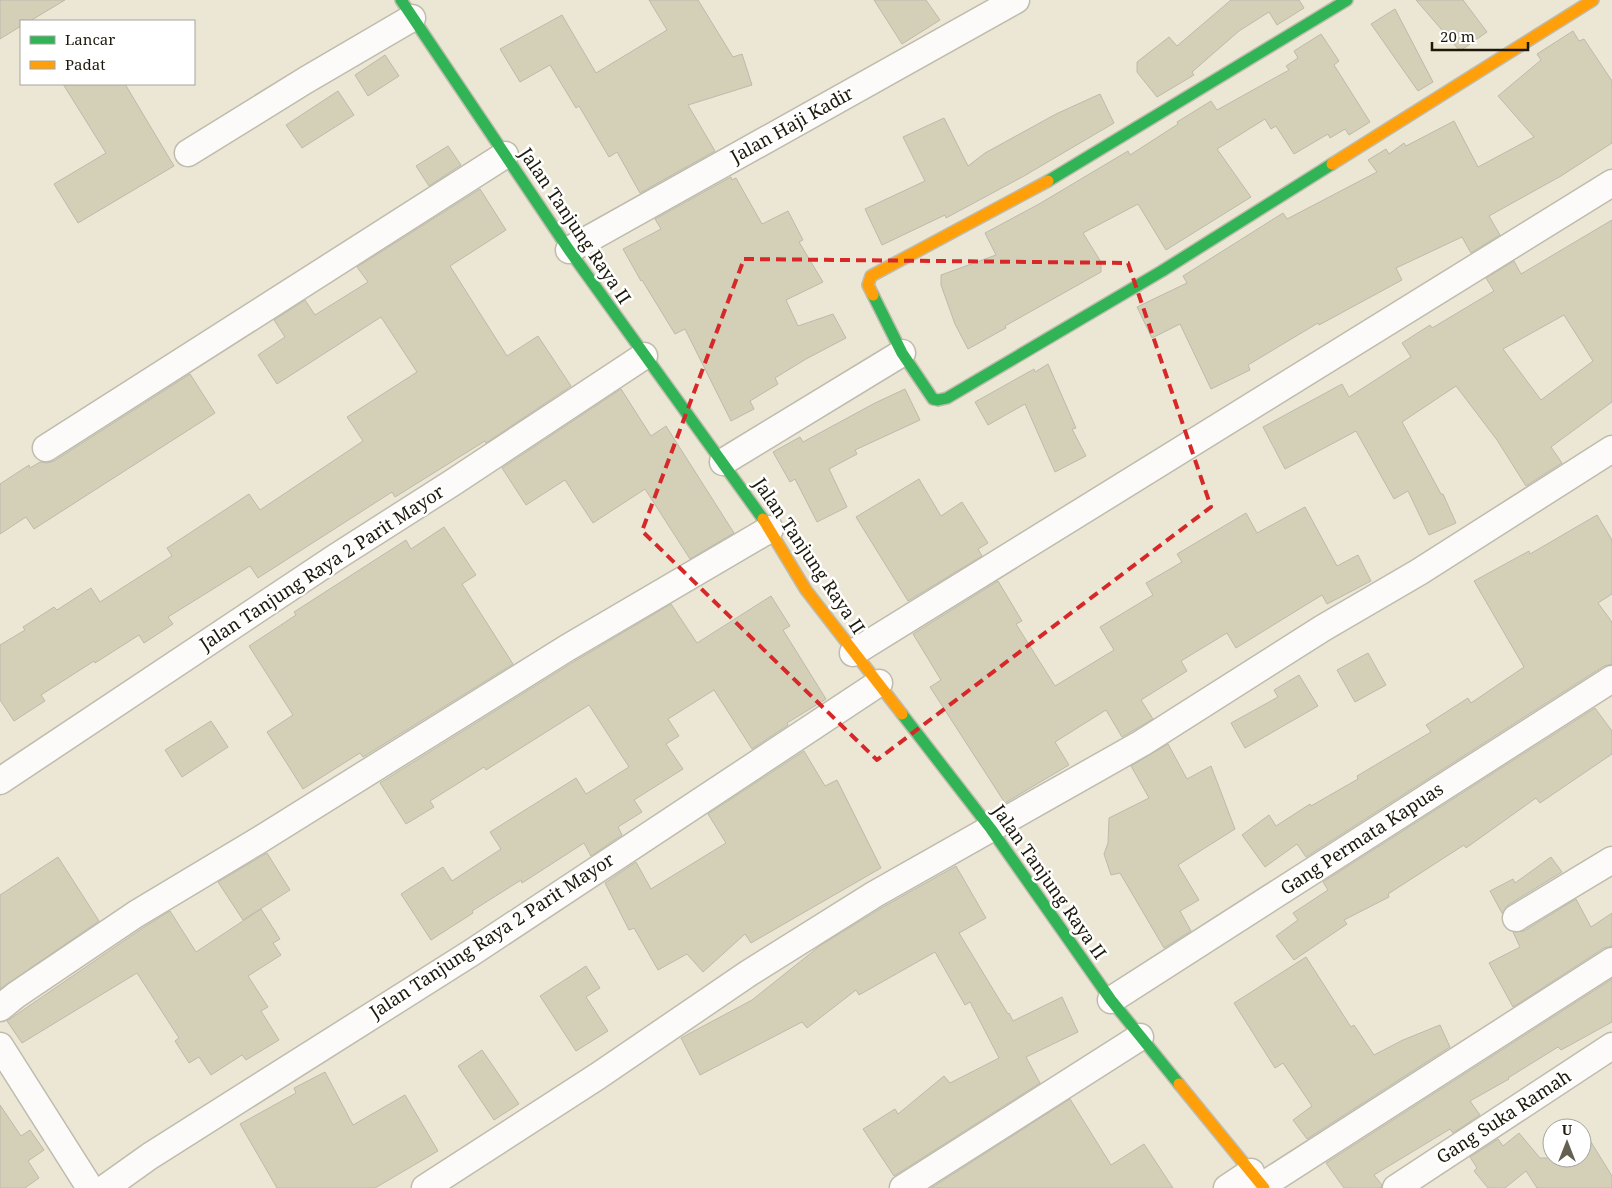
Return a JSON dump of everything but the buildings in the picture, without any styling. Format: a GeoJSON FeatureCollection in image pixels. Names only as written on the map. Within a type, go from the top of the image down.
{"type":"FeatureCollection","features":[{"type":"Feature","properties":{"kind":"street","name":"Jalan Haji Kadir"},"geometry":{"type":"LineString","coordinates":[[569,250],[1016,0]]}},
{"type":"Feature","properties":{"kind":"street"},"geometry":{"type":"LineString","coordinates":[[1347,0],[1032,190],[871,276],[868,284],[902,353],[933,399],[947,398],[1162,271],[1593,0]]}},
{"type":"Feature","properties":{"kind":"street","name":"Jalan Tanjung Raya II"},"geometry":{"type":"LineString","coordinates":[[406,9],[569,250],[770,529],[806,590],[991,829],[1111,1000],[1140,1038],[1259,1182]]}},
{"type":"Feature","properties":{"kind":"street"},"geometry":{"type":"LineString","coordinates":[[188,153],[406,9]]}},
{"type":"Feature","properties":{"kind":"street"},"geometry":{"type":"LineString","coordinates":[[46,448],[505,155]]}},
{"type":"Feature","properties":{"kind":"street"},"geometry":{"type":"LineString","coordinates":[[853,653],[1612,183]]}},
{"type":"Feature","properties":{"kind":"street"},"geometry":{"type":"LineString","coordinates":[[723,462],[902,353]]}},
{"type":"Feature","properties":{"kind":"street","name":"Jalan Tanjung Raya 2 Parit Mayor"},"geometry":{"type":"LineString","coordinates":[[0,781],[336,557],[644,356]]}},
{"type":"Feature","properties":{"kind":"street"},"geometry":{"type":"LineString","coordinates":[[425,1188],[598,1076],[749,973],[875,894],[1142,743],[1323,628],[1420,572],[1612,449]]}},
{"type":"Feature","properties":{"kind":"street"},"geometry":{"type":"LineString","coordinates":[[0,1008],[36,981],[136,914],[256,842],[568,648],[770,529]]}},
{"type":"Feature","properties":{"kind":"street","name":"Gang Permata Kapuas"},"geometry":{"type":"LineString","coordinates":[[1111,1000],[1612,679]]}},
{"type":"Feature","properties":{"kind":"street","name":"Jalan Tanjung Raya 2 Parit Mayor"},"geometry":{"type":"LineString","coordinates":[[105,1188],[150,1156],[471,953],[878,683]]}},
{"type":"Feature","properties":{"kind":"street"},"geometry":{"type":"LineString","coordinates":[[1516,918],[1612,860]]}},
{"type":"Feature","properties":{"kind":"street"},"geometry":{"type":"LineString","coordinates":[[1227,1188],[1259,1182],[1612,961]]}},
{"type":"Feature","properties":{"kind":"street"},"geometry":{"type":"LineString","coordinates":[[903,1188],[1140,1038]]}},
{"type":"Feature","properties":{"kind":"street"},"geometry":{"type":"LineString","coordinates":[[0,1046],[90,1188]]}},
{"type":"Feature","properties":{"kind":"street","name":"Gang Suka Ramah"},"geometry":{"type":"LineString","coordinates":[[1396,1188],[1612,1046]]}},
{"type":"Feature","properties":{"kind":"highlighted area"},"geometry":{"type":"Polygon","coordinates":[[[744,259],[1128,263],[1211,507],[877,760],[642,531],[744,259]]]}},
{"type":"Feature","properties":{"kind":"traffic: fast"},"geometry":{"type":"LineString","coordinates":[[401,0],[569,250],[763,519]]}},
{"type":"Feature","properties":{"kind":"traffic: fast"},"geometry":{"type":"LineString","coordinates":[[1048,181],[1347,0]]}},
{"type":"Feature","properties":{"kind":"traffic: fast"},"geometry":{"type":"LineString","coordinates":[[873,295],[902,353],[933,399],[947,398],[1162,271],[1332,164]]}},
{"type":"Feature","properties":{"kind":"traffic: fast"},"geometry":{"type":"LineString","coordinates":[[902,714],[991,829],[1111,1000],[1179,1084]]}},
{"type":"Feature","properties":{"kind":"traffic: slow"},"geometry":{"type":"LineString","coordinates":[[1332,164],[1593,0]]}},
{"type":"Feature","properties":{"kind":"traffic: slow"},"geometry":{"type":"LineString","coordinates":[[873,295],[868,285],[871,276],[1048,181]]}},
{"type":"Feature","properties":{"kind":"traffic: slow"},"geometry":{"type":"LineString","coordinates":[[763,519],[806,590],[902,714]]}},
{"type":"Feature","properties":{"kind":"traffic: slow"},"geometry":{"type":"LineString","coordinates":[[1179,1084],[1264,1188]]}}]}
